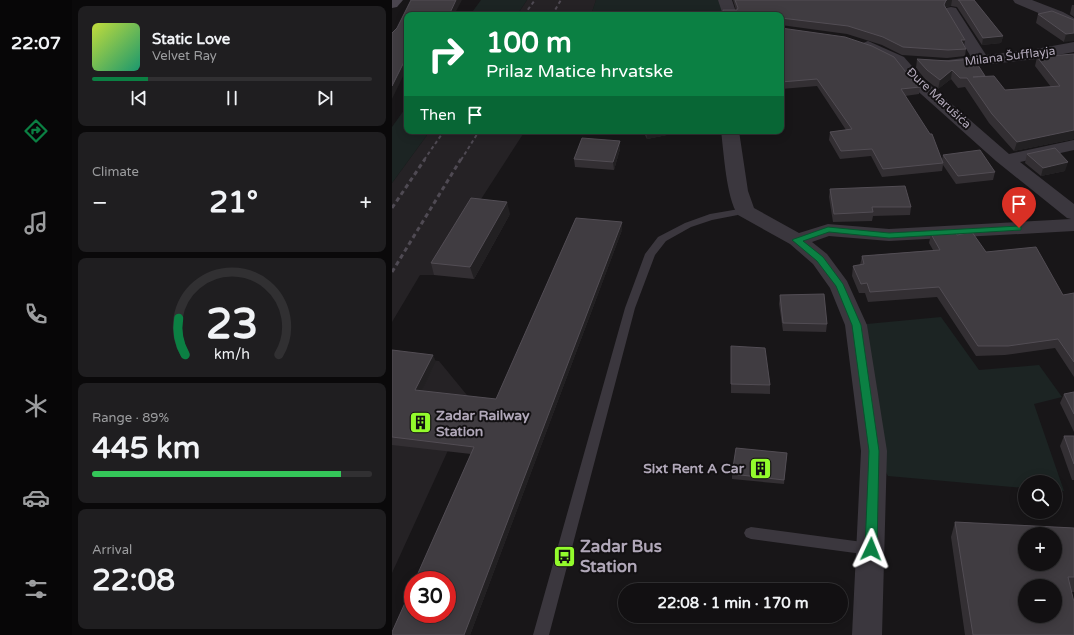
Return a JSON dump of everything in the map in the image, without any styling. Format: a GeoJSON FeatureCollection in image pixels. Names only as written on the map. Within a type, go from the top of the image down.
{"type":"FeatureCollection","features":[{"type":"Feature","properties":{"kind":"street"},"geometry":{"type":"LineString","coordinates":[[724,0],[729,12]]}},
{"type":"Feature","properties":{"kind":"street"},"geometry":{"type":"LineString","coordinates":[[1020,0],[1058,15],[1074,24]]}},
{"type":"Feature","properties":{"kind":"street"},"geometry":{"type":"LineString","coordinates":[[951,11],[981,60]]}},
{"type":"Feature","properties":{"kind":"street","name":"Đure Marušića"},"geometry":{"type":"LineString","coordinates":[[854,41],[877,48],[899,60],[918,83],[1006,160],[1074,214]]}},
{"type":"Feature","properties":{"kind":"street","name":"Milana Šufflayja"},"geometry":{"type":"LineString","coordinates":[[899,60],[947,64],[1074,47]]}},
{"type":"Feature","properties":{"kind":"street"},"geometry":{"type":"LineString","coordinates":[[730,134],[739,191],[745,211],[797,240],[820,259],[840,286],[856,325],[874,451],[867,635]]}},
{"type":"Feature","properties":{"kind":"street"},"geometry":{"type":"LineString","coordinates":[[1006,160],[1074,145]]}},
{"type":"Feature","properties":{"kind":"street"},"geometry":{"type":"LineString","coordinates":[[797,240],[828,230],[889,235],[1074,225]]}},
{"type":"Feature","properties":{"kind":"lane"},"geometry":{"type":"LineString","coordinates":[[541,635],[630,308],[650,254],[662,239],[688,225],[710,217],[745,211]]}},
{"type":"Feature","properties":{"kind":"lane"},"geometry":{"type":"LineString","coordinates":[[751,533],[871,549]]}},
{"type":"Feature","properties":{"kind":"shaded area"},"geometry":{"type":"Polygon","coordinates":[[[481,0],[527,0],[519,12],[472,12],[481,0]]]}},
{"type":"Feature","properties":{"kind":"shaded area"},"geometry":{"type":"Polygon","coordinates":[[[527,0],[596,0],[592,12],[519,12],[527,0]]]}},
{"type":"Feature","properties":{"kind":"shaded area"},"geometry":{"type":"Polygon","coordinates":[[[596,0],[725,0],[729,12],[592,12],[596,0]]]}},
{"type":"Feature","properties":{"kind":"shaded area"},"geometry":{"type":"Polygon","coordinates":[[[404,110],[404,134],[428,134],[392,183],[392,127],[404,110]]]}},
{"type":"Feature","properties":{"kind":"shaded area"},"geometry":{"type":"Polygon","coordinates":[[[428,134],[523,134],[434,275],[420,275],[392,322],[392,183],[428,134]]]}},
{"type":"Feature","properties":{"kind":"shaded area"},"geometry":{"type":"Polygon","coordinates":[[[941,317],[979,370],[1039,365],[1062,397],[1034,404],[1058,475],[1018,475],[1018,487],[888,476],[874,451],[856,325],[941,317]]]}},
{"type":"Feature","properties":{"kind":"shaded area"},"geometry":{"type":"Polygon","coordinates":[[[392,356],[439,361],[471,400],[392,573],[392,356]]]}},
{"type":"Feature","properties":{"kind":"building"},"geometry":{"type":"Polygon","coordinates":[[[411,0],[456,0],[450,12],[405,12],[411,0]]]}},
{"type":"Feature","properties":{"kind":"building"},"geometry":{"type":"Polygon","coordinates":[[[735,0],[946,0],[944,5],[965,40],[961,40],[966,49],[948,50],[903,47],[883,37],[848,26],[784,18],[784,12],[724,12],[723,10],[737,10],[738,8],[735,0]]]}},
{"type":"Feature","properties":{"kind":"building"},"geometry":{"type":"Polygon","coordinates":[[[959,0],[974,0],[1003,36],[983,38],[959,0]]]}},
{"type":"Feature","properties":{"kind":"building"},"geometry":{"type":"Polygon","coordinates":[[[1052,11],[1074,20],[1074,33],[1066,34],[1038,14],[1052,11]]]}},
{"type":"Feature","properties":{"kind":"building"},"geometry":{"type":"Polygon","coordinates":[[[404,14],[404,62],[392,86],[392,33],[397,28],[404,14]]]}},
{"type":"Feature","properties":{"kind":"building"},"geometry":{"type":"Polygon","coordinates":[[[784,28],[845,37],[872,46],[894,57],[912,80],[920,87],[901,89],[930,134],[932,134],[943,163],[883,169],[872,149],[841,151],[830,132],[852,129],[817,79],[784,82],[784,28]]]}},
{"type":"Feature","properties":{"kind":"building"},"geometry":{"type":"Polygon","coordinates":[[[1074,54],[1074,130],[1017,142],[992,114],[967,78],[960,78],[952,70],[940,80],[927,70],[917,59],[949,61],[974,59],[985,76],[973,77],[994,76],[1005,90],[1060,86],[1037,57],[1074,54]]]}},
{"type":"Feature","properties":{"kind":"building"},"geometry":{"type":"Polygon","coordinates":[[[582,138],[620,141],[613,162],[574,159],[582,138]]]}},
{"type":"Feature","properties":{"kind":"building"},"geometry":{"type":"Polygon","coordinates":[[[1055,148],[1068,162],[1043,168],[1027,154],[1055,148]]]}},
{"type":"Feature","properties":{"kind":"building"},"geometry":{"type":"Polygon","coordinates":[[[980,150],[995,172],[958,176],[943,155],[980,150]]]}},
{"type":"Feature","properties":{"kind":"building"},"geometry":{"type":"Polygon","coordinates":[[[905,186],[911,207],[872,207],[873,212],[834,214],[830,189],[905,186]]]}},
{"type":"Feature","properties":{"kind":"building"},"geometry":{"type":"Polygon","coordinates":[[[471,198],[507,202],[470,267],[431,263],[471,198]]]}},
{"type":"Feature","properties":{"kind":"building"},"geometry":{"type":"Polygon","coordinates":[[[576,218],[622,222],[464,635],[392,635],[404,605],[404,623],[456,623],[456,571],[419,571],[474,447],[392,437],[392,350],[433,355],[415,390],[496,399],[576,218]]]}},
{"type":"Feature","properties":{"kind":"building"},"geometry":{"type":"Polygon","coordinates":[[[954,230],[957,235],[972,232],[986,252],[1036,247],[1063,295],[1074,293],[1074,362],[1058,339],[1008,346],[978,346],[939,287],[870,292],[867,283],[861,284],[853,266],[864,264],[862,256],[940,250],[931,234],[954,230]]]}},
{"type":"Feature","properties":{"kind":"building"},"geometry":{"type":"Polygon","coordinates":[[[824,294],[827,324],[783,323],[780,295],[824,294]]]}},
{"type":"Feature","properties":{"kind":"building"},"geometry":{"type":"Polygon","coordinates":[[[731,346],[765,348],[770,385],[731,384],[731,346]]]}},
{"type":"Feature","properties":{"kind":"building"},"geometry":{"type":"Polygon","coordinates":[[[1074,392],[1074,414],[1064,394],[1074,392]]]}},
{"type":"Feature","properties":{"kind":"building"},"geometry":{"type":"Polygon","coordinates":[[[1064,436],[1074,436],[1074,464],[1064,436]]]}},
{"type":"Feature","properties":{"kind":"building","name":"Sixt Rent A Car"},"geometry":{"type":"Polygon","coordinates":[[[736,448],[787,453],[784,480],[732,474],[736,448]]]}},
{"type":"Feature","properties":{"kind":"building"},"geometry":{"type":"Polygon","coordinates":[[[955,522],[1054,527],[1018,527],[1018,571],[1062,571],[1062,527],[1074,528],[1074,577],[1068,577],[1074,602],[1074,635],[973,635],[955,522]]]}},
{"type":"Feature","properties":{"kind":"railway"},"geometry":{"type":"LineString","coordinates":[[526,12],[535,0]]}},
{"type":"Feature","properties":{"kind":"railway"},"geometry":{"type":"LineString","coordinates":[[554,12],[561,0]]}},
{"type":"Feature","properties":{"kind":"railway"},"geometry":{"type":"LineString","coordinates":[[424,160],[442,134]]}},
{"type":"Feature","properties":{"kind":"railway"},"geometry":{"type":"LineString","coordinates":[[461,160],[477,134]]}},
{"type":"Feature","properties":{"kind":"railway"},"geometry":{"type":"LineString","coordinates":[[392,208],[425,159]]}},
{"type":"Feature","properties":{"kind":"railway"},"geometry":{"type":"LineString","coordinates":[[392,272],[461,159]]}},
{"type":"Feature","properties":{"kind":"place","name":"Zadar Railway Station"},"geometry":{"type":"Point","coordinates":[421,423]}},
{"type":"Feature","properties":{"kind":"place","name":"Sixt Rent A Car"},"geometry":{"type":"Point","coordinates":[760,468]}},
{"type":"Feature","properties":{"kind":"place","name":"Zadar Bus Station"},"geometry":{"type":"Point","coordinates":[564,556]}},
{"type":"Feature","properties":{"kind":"route"},"geometry":{"type":"LineString","coordinates":[[871,549],[874,451],[856,325],[840,286],[820,259],[797,240],[828,230],[889,235],[1019,228]]}}]}
